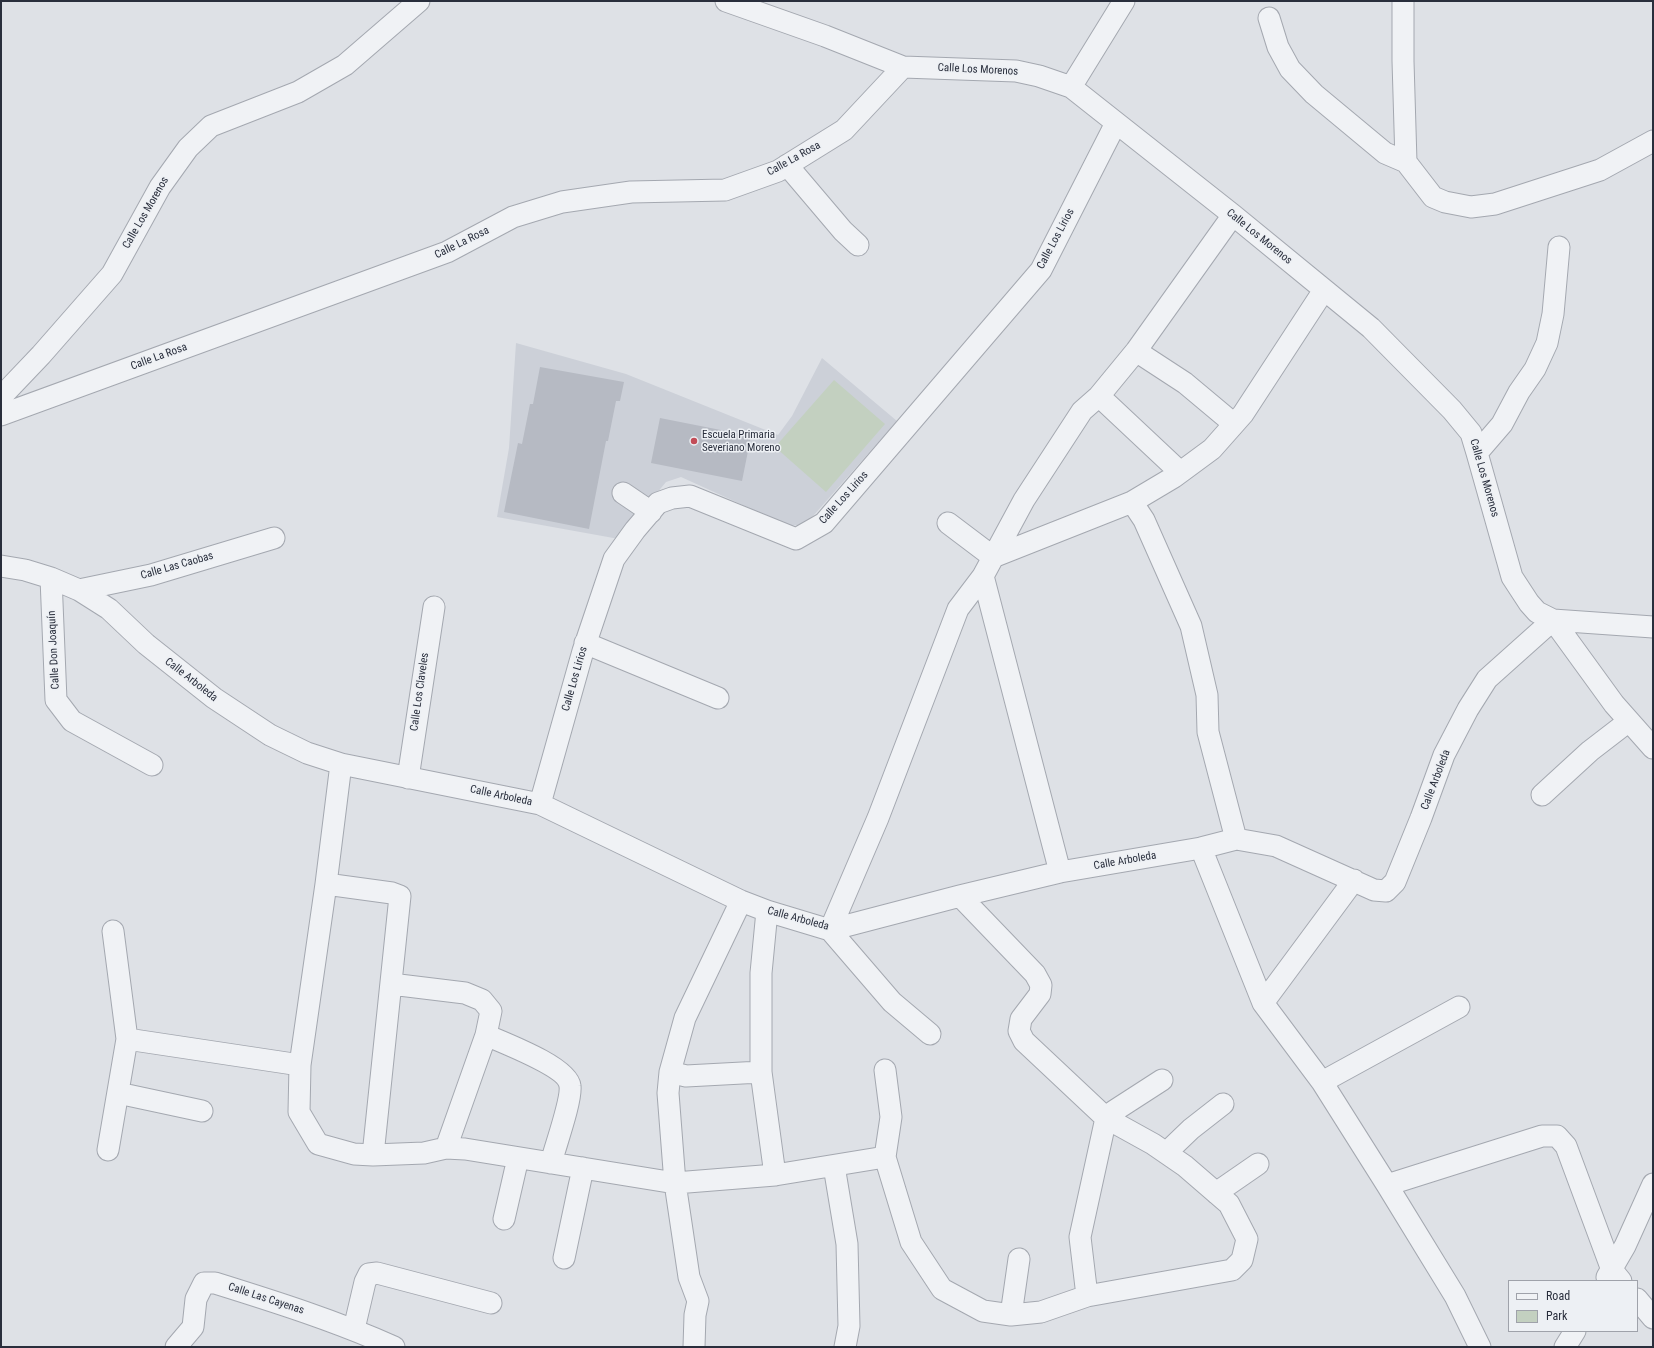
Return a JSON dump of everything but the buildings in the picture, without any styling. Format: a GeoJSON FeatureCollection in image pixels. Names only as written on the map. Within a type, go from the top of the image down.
{"type":"FeatureCollection","features":[{"type":"Feature","properties":{"kind":"street","name":"Calle Los Morenos"},"geometry":{"type":"LineString","coordinates":[[1,397],[41,355],[112,274],[160,187],[188,148],[211,126],[298,92],[345,65],[419,1]]}},
{"type":"Feature","properties":{"kind":"street","name":"Calle Los Morenos"},"geometry":{"type":"LineString","coordinates":[[726,1],[762,7],[826,36],[903,67],[1016,71],[1039,76],[1071,87],[1233,215],[1371,328],[1452,410],[1470,433],[1478,452],[1512,577],[1529,603],[1537,612],[1553,620],[1653,627]]}},
{"type":"Feature","properties":{"kind":"street"},"geometry":{"type":"LineString","coordinates":[[1071,87],[1124,1]]}},
{"type":"Feature","properties":{"kind":"street"},"geometry":{"type":"LineString","coordinates":[[1403,1],[1406,162]]}},
{"type":"Feature","properties":{"kind":"street"},"geometry":{"type":"LineString","coordinates":[[1269,18],[1278,47],[1290,69],[1314,94],[1385,153],[1406,162],[1433,197],[1445,202],[1471,207],[1495,204],[1600,170],[1653,141]]}},
{"type":"Feature","properties":{"kind":"street","name":"Calle La Rosa"},"geometry":{"type":"LineString","coordinates":[[1,415],[446,252],[513,217],[562,202],[631,192],[725,190],[778,171],[844,130],[903,67]]}},
{"type":"Feature","properties":{"kind":"street","name":"Calle Los Lirios"},"geometry":{"type":"LineString","coordinates":[[540,804],[585,643],[614,559],[635,530],[658,503],[672,498],[690,496],[796,539],[824,523],[1041,270],[1116,123]]}},
{"type":"Feature","properties":{"kind":"street"},"geometry":{"type":"LineString","coordinates":[[787,165],[843,230],[858,245]]}},
{"type":"Feature","properties":{"kind":"street"},"geometry":{"type":"LineString","coordinates":[[930,1034],[892,1002],[830,930],[878,818],[958,609],[983,576],[1024,500],[1082,411],[1099,396],[1136,351],[1233,215]]}},
{"type":"Feature","properties":{"kind":"street"},"geometry":{"type":"LineString","coordinates":[[1478,452],[1502,424],[1519,392],[1535,369],[1547,343],[1552,314],[1559,247]]}},
{"type":"Feature","properties":{"kind":"street"},"geometry":{"type":"LineString","coordinates":[[993,557],[1132,502],[1180,472],[1212,449],[1243,414],[1324,290]]}},
{"type":"Feature","properties":{"kind":"street"},"geometry":{"type":"LineString","coordinates":[[1136,351],[1185,383],[1234,424]]}},
{"type":"Feature","properties":{"kind":"street"},"geometry":{"type":"LineString","coordinates":[[1099,396],[1180,472]]}},
{"type":"Feature","properties":{"kind":"street"},"geometry":{"type":"LineString","coordinates":[[623,493],[651,512]]}},
{"type":"Feature","properties":{"kind":"street"},"geometry":{"type":"LineString","coordinates":[[1132,502],[1144,520],[1191,626],[1207,695],[1208,732],[1236,839]]}},
{"type":"Feature","properties":{"kind":"street"},"geometry":{"type":"LineString","coordinates":[[948,523],[993,557]]}},
{"type":"Feature","properties":{"kind":"street","name":"Calle Las Caobas"},"geometry":{"type":"LineString","coordinates":[[79,590],[151,575],[274,538]]}},
{"type":"Feature","properties":{"kind":"street","name":"Calle Arboleda"},"geometry":{"type":"LineString","coordinates":[[1,566],[25,570],[51,578],[79,590],[109,609],[146,644],[214,698],[270,735],[307,753],[341,764],[540,804],[741,901],[766,911],[830,930],[1060,872],[1201,848],[1236,839],[1276,846],[1374,890],[1386,891],[1395,882],[1421,818],[1444,755],[1468,709],[1487,680],[1553,620]]}},
{"type":"Feature","properties":{"kind":"street"},"geometry":{"type":"LineString","coordinates":[[983,576],[1060,872]]}},
{"type":"Feature","properties":{"kind":"street","name":"Calle Don Joaquín"},"geometry":{"type":"LineString","coordinates":[[51,578],[56,700],[72,721],[152,765]]}},
{"type":"Feature","properties":{"kind":"street","name":"Calle Los Claveles"},"geometry":{"type":"LineString","coordinates":[[408,778],[434,607]]}},
{"type":"Feature","properties":{"kind":"street"},"geometry":{"type":"LineString","coordinates":[[1553,620],[1614,704],[1653,748]]}},
{"type":"Feature","properties":{"kind":"street"},"geometry":{"type":"LineString","coordinates":[[585,643],[718,698]]}},
{"type":"Feature","properties":{"kind":"street"},"geometry":{"type":"LineString","coordinates":[[1542,795],[1590,751],[1629,721]]}},
{"type":"Feature","properties":{"kind":"street"},"geometry":{"type":"LineString","coordinates":[[341,764],[326,884],[300,1065],[299,1112],[318,1144],[354,1154],[373,1155],[424,1153],[446,1148],[465,1149],[674,1183],[775,1175],[885,1157]]}},
{"type":"Feature","properties":{"kind":"street"},"geometry":{"type":"LineString","coordinates":[[1201,848],[1264,1003],[1322,1082],[1387,1185],[1455,1296],[1480,1347]]}},
{"type":"Feature","properties":{"kind":"street"},"geometry":{"type":"LineString","coordinates":[[1264,1003],[1354,880]]}},
{"type":"Feature","properties":{"kind":"street"},"geometry":{"type":"LineString","coordinates":[[326,884],[392,893],[400,896],[373,1155]]}},
{"type":"Feature","properties":{"kind":"street"},"geometry":{"type":"LineString","coordinates":[[885,1070],[891,1117],[885,1157],[911,1242],[942,1289],[983,1311],[1011,1315],[1041,1312],[1087,1296],[1232,1270],[1242,1260],[1247,1239],[1229,1204],[1185,1166],[1153,1144],[1106,1118],[1024,1041],[1019,1031],[1021,1019],[1040,994],[1041,985],[1035,974],[960,896]]}},
{"type":"Feature","properties":{"kind":"street"},"geometry":{"type":"LineString","coordinates":[[694,1347],[698,1301],[689,1277],[674,1183],[668,1093],[670,1072],[685,1018],[741,901]]}},
{"type":"Feature","properties":{"kind":"street"},"geometry":{"type":"LineString","coordinates":[[766,911],[761,973],[761,1072],[775,1175]]}},
{"type":"Feature","properties":{"kind":"street"},"geometry":{"type":"LineString","coordinates":[[108,1150],[127,1039],[113,931]]}},
{"type":"Feature","properties":{"kind":"street"},"geometry":{"type":"LineString","coordinates":[[391,984],[465,993],[482,1000],[491,1011],[486,1035],[446,1148]]}},
{"type":"Feature","properties":{"kind":"street"},"geometry":{"type":"LineString","coordinates":[[1322,1082],[1459,1007]]}},
{"type":"Feature","properties":{"kind":"street"},"geometry":{"type":"LineString","coordinates":[[486,1035],[550,1064],[565,1075],[570,1086],[568,1104],[551,1163]]}},
{"type":"Feature","properties":{"kind":"street"},"geometry":{"type":"LineString","coordinates":[[127,1039],[300,1065]]}},
{"type":"Feature","properties":{"kind":"street"},"geometry":{"type":"LineString","coordinates":[[670,1072],[686,1076],[761,1072]]}},
{"type":"Feature","properties":{"kind":"street"},"geometry":{"type":"LineString","coordinates":[[1087,1296],[1080,1238],[1106,1118],[1114,1111],[1162,1080]]}},
{"type":"Feature","properties":{"kind":"street"},"geometry":{"type":"LineString","coordinates":[[118,1094],[202,1111]]}},
{"type":"Feature","properties":{"kind":"street"},"geometry":{"type":"LineString","coordinates":[[1166,1153],[1191,1129],[1223,1104]]}},
{"type":"Feature","properties":{"kind":"street"},"geometry":{"type":"LineString","coordinates":[[1387,1185],[1542,1136],[1557,1136],[1566,1146],[1613,1277]]}},
{"type":"Feature","properties":{"kind":"street"},"geometry":{"type":"LineString","coordinates":[[504,1219],[518,1158]]}},
{"type":"Feature","properties":{"kind":"street"},"geometry":{"type":"LineString","coordinates":[[1216,1193],[1258,1164]]}},
{"type":"Feature","properties":{"kind":"street"},"geometry":{"type":"LineString","coordinates":[[834,1166],[847,1244],[849,1326],[845,1347]]}},
{"type":"Feature","properties":{"kind":"street"},"geometry":{"type":"LineString","coordinates":[[564,1258],[583,1168]]}},
{"type":"Feature","properties":{"kind":"street"},"geometry":{"type":"LineString","coordinates":[[1613,1277],[1625,1246],[1653,1184]]}},
{"type":"Feature","properties":{"kind":"street"},"geometry":{"type":"LineString","coordinates":[[1011,1315],[1019,1260]]}},
{"type":"Feature","properties":{"kind":"street"},"geometry":{"type":"LineString","coordinates":[[354,1329],[364,1282],[369,1274],[377,1273],[491,1303]]}},
{"type":"Feature","properties":{"kind":"street","name":"Calle Las Cayenas"},"geometry":{"type":"LineString","coordinates":[[176,1347],[193,1327],[196,1299],[204,1283],[216,1283],[294,1308],[354,1329],[394,1347]]}},
{"type":"Feature","properties":{"kind":"street"},"geometry":{"type":"LineString","coordinates":[[1638,1300],[1653,1318]]}},
{"type":"Feature","properties":{"kind":"street"},"geometry":{"type":"LineString","coordinates":[[1565,1347],[1574,1332]]}},
{"type":"Feature","properties":{"kind":"shaded area","name":"Escuela Primaria Severiano Moreno"},"geometry":{"type":"Polygon","coordinates":[[[516,343],[626,374],[778,435],[792,416],[822,358],[897,421],[806,524],[789,526],[681,477],[666,482],[619,539],[497,517],[509,448],[516,343]]]}},
{"type":"Feature","properties":{"kind":"green space"},"geometry":{"type":"Polygon","coordinates":[[[834,380],[885,424],[826,492],[775,447],[834,380]]]}},
{"type":"Feature","properties":{"kind":"place","name":"Escuela Primaria Severiano Moreno"},"geometry":{"type":"Point","coordinates":[694,441]}}]}
